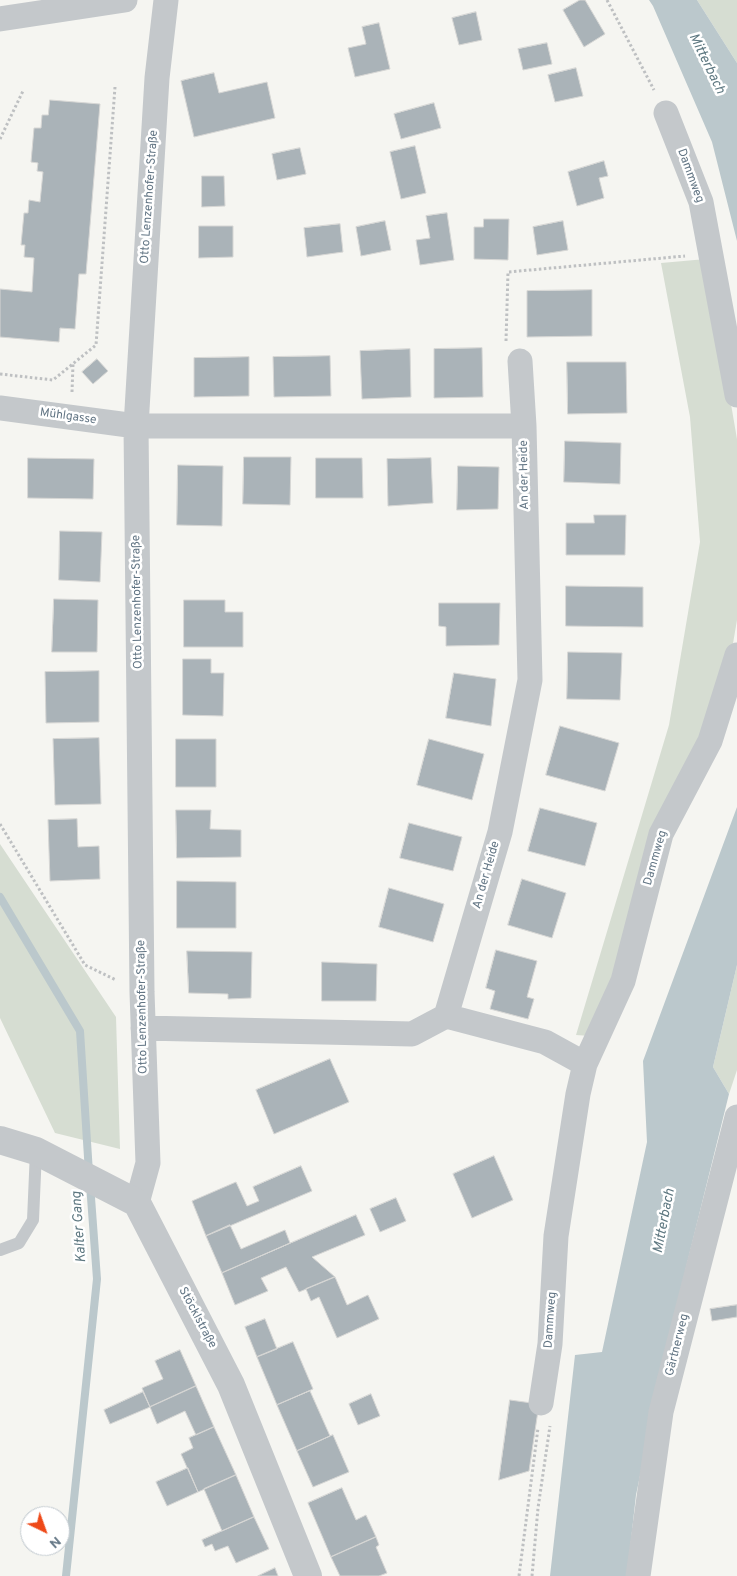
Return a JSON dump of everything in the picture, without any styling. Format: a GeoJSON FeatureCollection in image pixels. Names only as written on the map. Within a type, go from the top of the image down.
{"type":"FeatureCollection","features":[{"type":"Feature","properties":{"kind":"street"},"geometry":{"type":"LineString","coordinates":[[0,19],[125,0]]}},
{"type":"Feature","properties":{"kind":"street","name":"Otto Lenzenhofer-Straße"},"geometry":{"type":"LineString","coordinates":[[137,1204],[148,1163],[142,992],[136,426],[157,78],[166,0]]}},
{"type":"Feature","properties":{"kind":"street","name":"Dammweg"},"geometry":{"type":"LineString","coordinates":[[666,113],[701,202],[737,395]]}},
{"type":"Feature","properties":{"kind":"street","name":"An der Heide"},"geometry":{"type":"LineString","coordinates":[[446,1016],[500,832],[530,680],[524,426],[520,361]]}},
{"type":"Feature","properties":{"kind":"street","name":"Mühlgasse"},"geometry":{"type":"LineString","coordinates":[[0,408],[136,426]]}},
{"type":"Feature","properties":{"kind":"street","name":"An der Heide"},"geometry":{"type":"LineString","coordinates":[[136,426],[524,426]]}},
{"type":"Feature","properties":{"kind":"street","name":"Dammweg"},"geometry":{"type":"LineString","coordinates":[[541,1403],[550,1344],[556,1236],[578,1094],[585,1064],[623,981],[661,834],[710,741],[737,655]]}},
{"type":"Feature","properties":{"kind":"street"},"geometry":{"type":"LineString","coordinates":[[143,1028],[412,1034],[446,1016],[545,1042],[585,1064]]}},
{"type":"Feature","properties":{"kind":"street","name":"Gärtnerweg"},"geometry":{"type":"LineString","coordinates":[[638,1576],[661,1412],[737,1117]]}},
{"type":"Feature","properties":{"kind":"street"},"geometry":{"type":"LineString","coordinates":[[0,1140],[36,1151],[137,1204]]}},
{"type":"Feature","properties":{"kind":"street","name":"Stöcklstraße"},"geometry":{"type":"LineString","coordinates":[[137,1204],[231,1385],[308,1576]]}},
{"type":"Feature","properties":{"kind":"lane"},"geometry":{"type":"LineString","coordinates":[[0,1250],[19,1243],[33,1220],[36,1151]]}},
{"type":"Feature","properties":{"kind":"path"},"geometry":{"type":"LineString","coordinates":[[607,0],[666,113]]}},
{"type":"Feature","properties":{"kind":"path"},"geometry":{"type":"LineString","coordinates":[[0,374],[53,380],[96,345],[115,87]]}},
{"type":"Feature","properties":{"kind":"path"},"geometry":{"type":"LineString","coordinates":[[0,139],[23,91]]}},
{"type":"Feature","properties":{"kind":"path"},"geometry":{"type":"LineString","coordinates":[[520,361],[505,356],[508,272],[710,254]]}},
{"type":"Feature","properties":{"kind":"path"},"geometry":{"type":"LineString","coordinates":[[0,824],[85,965],[142,992]]}},
{"type":"Feature","properties":{"kind":"path"},"geometry":{"type":"LineString","coordinates":[[519,1576],[541,1403]]}},
{"type":"Feature","properties":{"kind":"shaded area"},"geometry":{"type":"Polygon","coordinates":[[[697,0],[737,0],[737,63],[697,0]]]}},
{"type":"Feature","properties":{"kind":"shaded area"},"geometry":{"type":"Polygon","coordinates":[[[706,259],[737,439],[737,620],[730,661],[616,973],[590,1036],[576,1035],[669,725],[700,542],[690,417],[661,263],[706,259]]]}},
{"type":"Feature","properties":{"kind":"shaded area"},"geometry":{"type":"Polygon","coordinates":[[[0,844],[116,1017],[120,1149],[55,1133],[0,1018],[0,844]]]}},
{"type":"Feature","properties":{"kind":"shaded area"},"geometry":{"type":"Polygon","coordinates":[[[737,965],[737,1070],[729,1094],[713,1067],[737,965]]]}},
{"type":"Feature","properties":{"kind":"water","name":"Mitterbach"},"geometry":{"type":"Polygon","coordinates":[[[649,0],[697,0],[737,63],[737,241],[712,142],[649,0]]]}},
{"type":"Feature","properties":{"kind":"water","name":"Mitterbach"},"geometry":{"type":"Polygon","coordinates":[[[737,807],[737,965],[713,1067],[729,1094],[670,1332],[636,1495],[627,1576],[550,1576],[575,1355],[602,1352],[647,1142],[643,1061],[737,807]]]}},
{"type":"Feature","properties":{"kind":"building"},"geometry":{"type":"Polygon","coordinates":[[[580,0],[585,0],[605,34],[584,47],[563,10],[580,0]]]}},
{"type":"Feature","properties":{"kind":"building"},"geometry":{"type":"Polygon","coordinates":[[[476,12],[482,40],[459,45],[452,18],[476,12]]]}},
{"type":"Feature","properties":{"kind":"building"},"geometry":{"type":"Polygon","coordinates":[[[379,23],[390,69],[355,77],[348,48],[366,44],[362,27],[379,23]]]}},
{"type":"Feature","properties":{"kind":"building"},"geometry":{"type":"Polygon","coordinates":[[[547,43],[552,64],[523,70],[518,49],[547,43]]]}},
{"type":"Feature","properties":{"kind":"building"},"geometry":{"type":"Polygon","coordinates":[[[576,68],[583,96],[555,102],[548,75],[576,68]]]}},
{"type":"Feature","properties":{"kind":"building"},"geometry":{"type":"Polygon","coordinates":[[[214,73],[219,93],[267,82],[275,118],[194,137],[181,81],[214,73]]]}},
{"type":"Feature","properties":{"kind":"building"},"geometry":{"type":"Polygon","coordinates":[[[50,100],[100,104],[86,274],[79,274],[75,329],[60,328],[59,342],[0,337],[0,289],[32,292],[34,258],[24,257],[25,245],[21,245],[24,213],[28,213],[29,200],[40,202],[43,172],[37,171],[38,163],[31,162],[34,128],[41,128],[42,115],[48,115],[50,100]]]}},
{"type":"Feature","properties":{"kind":"building"},"geometry":{"type":"Polygon","coordinates":[[[434,103],[441,128],[401,139],[394,114],[434,103]]]}},
{"type":"Feature","properties":{"kind":"building"},"geometry":{"type":"Polygon","coordinates":[[[415,146],[426,193],[401,199],[390,152],[415,146]]]}},
{"type":"Feature","properties":{"kind":"building"},"geometry":{"type":"Polygon","coordinates":[[[300,148],[306,174],[277,180],[272,154],[300,148]]]}},
{"type":"Feature","properties":{"kind":"building"},"geometry":{"type":"Polygon","coordinates":[[[604,161],[608,176],[599,178],[604,198],[577,206],[568,172],[604,161]]]}},
{"type":"Feature","properties":{"kind":"building"},"geometry":{"type":"Polygon","coordinates":[[[202,176],[224,176],[225,206],[202,207],[202,176]]]}},
{"type":"Feature","properties":{"kind":"building"},"geometry":{"type":"Polygon","coordinates":[[[447,213],[454,260],[420,265],[416,240],[430,238],[426,216],[447,213]]]}},
{"type":"Feature","properties":{"kind":"building"},"geometry":{"type":"Polygon","coordinates":[[[484,219],[509,219],[508,260],[474,259],[474,227],[483,227],[484,219]]]}},
{"type":"Feature","properties":{"kind":"building"},"geometry":{"type":"Polygon","coordinates":[[[385,221],[391,250],[361,256],[356,227],[385,221]]]}},
{"type":"Feature","properties":{"kind":"building"},"geometry":{"type":"Polygon","coordinates":[[[563,221],[568,250],[537,255],[533,227],[563,221]]]}},
{"type":"Feature","properties":{"kind":"building"},"geometry":{"type":"Polygon","coordinates":[[[340,224],[343,252],[307,257],[304,228],[340,224]]]}},
{"type":"Feature","properties":{"kind":"building"},"geometry":{"type":"Polygon","coordinates":[[[199,226],[233,226],[233,257],[199,258],[199,226]]]}},
{"type":"Feature","properties":{"kind":"building"},"geometry":{"type":"Polygon","coordinates":[[[592,290],[592,336],[527,337],[527,291],[592,290]]]}},
{"type":"Feature","properties":{"kind":"building"},"geometry":{"type":"Polygon","coordinates":[[[482,348],[483,397],[434,398],[434,349],[482,348]]]}},
{"type":"Feature","properties":{"kind":"building"},"geometry":{"type":"Polygon","coordinates":[[[410,349],[411,397],[362,399],[360,351],[410,349]]]}},
{"type":"Feature","properties":{"kind":"building"},"geometry":{"type":"Polygon","coordinates":[[[330,356],[331,396],[274,397],[273,357],[330,356]]]}},
{"type":"Feature","properties":{"kind":"building"},"geometry":{"type":"Polygon","coordinates":[[[249,357],[249,396],[194,397],[194,358],[249,357]]]}},
{"type":"Feature","properties":{"kind":"building"},"geometry":{"type":"Polygon","coordinates":[[[97,359],[108,371],[93,384],[82,372],[97,359]]]}},
{"type":"Feature","properties":{"kind":"building"},"geometry":{"type":"Polygon","coordinates":[[[567,362],[626,362],[627,413],[568,414],[567,362]]]}},
{"type":"Feature","properties":{"kind":"building"},"geometry":{"type":"Polygon","coordinates":[[[565,441],[621,443],[620,484],[564,482],[565,441]]]}},
{"type":"Feature","properties":{"kind":"building"},"geometry":{"type":"Polygon","coordinates":[[[244,457],[291,457],[290,505],[243,504],[244,457]]]}},
{"type":"Feature","properties":{"kind":"building"},"geometry":{"type":"Polygon","coordinates":[[[28,458],[94,459],[93,499],[28,498],[28,458]]]}},
{"type":"Feature","properties":{"kind":"building"},"geometry":{"type":"Polygon","coordinates":[[[316,458],[362,458],[363,498],[316,498],[316,458]]]}},
{"type":"Feature","properties":{"kind":"building"},"geometry":{"type":"Polygon","coordinates":[[[431,458],[433,503],[388,506],[387,459],[431,458]]]}},
{"type":"Feature","properties":{"kind":"building"},"geometry":{"type":"Polygon","coordinates":[[[178,465],[223,466],[222,526],[177,525],[178,465]]]}},
{"type":"Feature","properties":{"kind":"building"},"geometry":{"type":"Polygon","coordinates":[[[458,466],[499,467],[498,509],[457,510],[458,466]]]}},
{"type":"Feature","properties":{"kind":"building"},"geometry":{"type":"Polygon","coordinates":[[[594,515],[626,515],[625,555],[566,555],[566,523],[594,523],[594,515]]]}},
{"type":"Feature","properties":{"kind":"building"},"geometry":{"type":"Polygon","coordinates":[[[60,531],[102,532],[100,582],[59,580],[60,531]]]}},
{"type":"Feature","properties":{"kind":"building"},"geometry":{"type":"Polygon","coordinates":[[[566,586],[643,587],[643,627],[566,626],[566,586]]]}},
{"type":"Feature","properties":{"kind":"building"},"geometry":{"type":"Polygon","coordinates":[[[54,599],[98,600],[97,652],[52,652],[54,599]]]}},
{"type":"Feature","properties":{"kind":"building"},"geometry":{"type":"Polygon","coordinates":[[[184,600],[225,600],[225,612],[243,612],[243,647],[184,647],[184,600]]]}},
{"type":"Feature","properties":{"kind":"building"},"geometry":{"type":"Polygon","coordinates":[[[439,603],[500,603],[499,645],[446,646],[446,627],[439,626],[439,603]]]}},
{"type":"Feature","properties":{"kind":"building"},"geometry":{"type":"Polygon","coordinates":[[[568,652],[622,653],[620,700],[567,699],[568,652]]]}},
{"type":"Feature","properties":{"kind":"building"},"geometry":{"type":"Polygon","coordinates":[[[183,659],[211,659],[211,673],[224,673],[223,716],[183,715],[183,659]]]}},
{"type":"Feature","properties":{"kind":"building"},"geometry":{"type":"Polygon","coordinates":[[[99,671],[99,722],[46,723],[45,672],[99,671]]]}},
{"type":"Feature","properties":{"kind":"building"},"geometry":{"type":"Polygon","coordinates":[[[454,673],[496,679],[491,726],[446,718],[454,673]]]}},
{"type":"Feature","properties":{"kind":"building"},"geometry":{"type":"Polygon","coordinates":[[[560,726],[619,743],[605,791],[546,775],[560,726]]]}},
{"type":"Feature","properties":{"kind":"building"},"geometry":{"type":"Polygon","coordinates":[[[99,738],[101,804],[55,805],[53,739],[99,738]]]}},
{"type":"Feature","properties":{"kind":"building"},"geometry":{"type":"Polygon","coordinates":[[[176,739],[216,739],[216,787],[176,787],[176,739]]]}},
{"type":"Feature","properties":{"kind":"building"},"geometry":{"type":"Polygon","coordinates":[[[429,739],[484,754],[472,800],[417,785],[429,739]]]}},
{"type":"Feature","properties":{"kind":"building"},"geometry":{"type":"Polygon","coordinates":[[[540,808],[597,823],[585,866],[528,851],[540,808]]]}},
{"type":"Feature","properties":{"kind":"building"},"geometry":{"type":"Polygon","coordinates":[[[176,810],[211,810],[210,829],[241,830],[241,857],[177,858],[176,810]]]}},
{"type":"Feature","properties":{"kind":"building"},"geometry":{"type":"Polygon","coordinates":[[[77,819],[78,847],[99,846],[100,879],[50,881],[48,820],[77,819]]]}},
{"type":"Feature","properties":{"kind":"building"},"geometry":{"type":"Polygon","coordinates":[[[409,823],[462,837],[453,871],[400,858],[409,823]]]}},
{"type":"Feature","properties":{"kind":"building"},"geometry":{"type":"Polygon","coordinates":[[[522,879],[566,893],[552,938],[508,925],[522,879]]]}},
{"type":"Feature","properties":{"kind":"building"},"geometry":{"type":"Polygon","coordinates":[[[177,881],[236,882],[236,928],[177,928],[177,881]]]}},
{"type":"Feature","properties":{"kind":"building"},"geometry":{"type":"Polygon","coordinates":[[[389,888],[444,904],[433,942],[379,927],[389,888]]]}},
{"type":"Feature","properties":{"kind":"building"},"geometry":{"type":"Polygon","coordinates":[[[496,950],[537,961],[527,997],[534,999],[528,1019],[490,1009],[495,991],[486,988],[496,950]]]}},
{"type":"Feature","properties":{"kind":"building"},"geometry":{"type":"Polygon","coordinates":[[[187,951],[252,952],[251,998],[228,999],[228,994],[189,993],[187,951]]]}},
{"type":"Feature","properties":{"kind":"building"},"geometry":{"type":"Polygon","coordinates":[[[322,962],[377,964],[376,1001],[322,1001],[322,962]]]}},
{"type":"Feature","properties":{"kind":"building"},"geometry":{"type":"Polygon","coordinates":[[[330,1059],[349,1102],[274,1134],[256,1090],[330,1059]]]}},
{"type":"Feature","properties":{"kind":"building"},"geometry":{"type":"Polygon","coordinates":[[[494,1156],[513,1200],[472,1218],[453,1174],[494,1156]]]}},
{"type":"Feature","properties":{"kind":"building"},"geometry":{"type":"Polygon","coordinates":[[[301,1166],[312,1191],[206,1236],[192,1201],[236,1182],[247,1206],[259,1201],[253,1187],[301,1166]]]}},
{"type":"Feature","properties":{"kind":"building"},"geometry":{"type":"Polygon","coordinates":[[[396,1198],[406,1221],[380,1232],[370,1209],[396,1198]]]}},
{"type":"Feature","properties":{"kind":"building"},"geometry":{"type":"Polygon","coordinates":[[[356,1215],[365,1235],[312,1257],[335,1277],[299,1292],[286,1267],[261,1278],[268,1291],[235,1305],[222,1273],[356,1215]]]}},
{"type":"Feature","properties":{"kind":"building"},"geometry":{"type":"Polygon","coordinates":[[[230,1225],[241,1249],[285,1230],[290,1243],[222,1273],[206,1236],[230,1225]]]}},
{"type":"Feature","properties":{"kind":"building"},"geometry":{"type":"Polygon","coordinates":[[[335,1277],[347,1305],[368,1295],[379,1319],[337,1338],[319,1297],[311,1301],[306,1289],[335,1277]]]}},
{"type":"Feature","properties":{"kind":"building"},"geometry":{"type":"Polygon","coordinates":[[[737,1305],[737,1317],[712,1321],[710,1309],[737,1305]]]}},
{"type":"Feature","properties":{"kind":"building"},"geometry":{"type":"Polygon","coordinates":[[[265,1319],[277,1349],[257,1357],[245,1327],[265,1319]]]}},
{"type":"Feature","properties":{"kind":"building"},"geometry":{"type":"Polygon","coordinates":[[[293,1342],[313,1389],[277,1405],[257,1357],[293,1342]]]}},
{"type":"Feature","properties":{"kind":"building"},"geometry":{"type":"Polygon","coordinates":[[[180,1350],[196,1386],[150,1407],[142,1388],[163,1379],[155,1361],[180,1350]]]}},
{"type":"Feature","properties":{"kind":"building"},"geometry":{"type":"Polygon","coordinates":[[[196,1386],[214,1427],[196,1435],[185,1411],[157,1424],[150,1407],[196,1386]]]}},
{"type":"Feature","properties":{"kind":"building"},"geometry":{"type":"Polygon","coordinates":[[[310,1391],[330,1436],[297,1451],[277,1405],[310,1391]]]}},
{"type":"Feature","properties":{"kind":"building"},"geometry":{"type":"Polygon","coordinates":[[[143,1392],[150,1407],[110,1424],[104,1410],[143,1392]]]}},
{"type":"Feature","properties":{"kind":"building"},"geometry":{"type":"Polygon","coordinates":[[[371,1394],[380,1416],[358,1425],[349,1404],[371,1394]]]}},
{"type":"Feature","properties":{"kind":"building"},"geometry":{"type":"Polygon","coordinates":[[[510,1400],[539,1404],[529,1471],[499,1480],[510,1400]]]}},
{"type":"Feature","properties":{"kind":"building"},"geometry":{"type":"Polygon","coordinates":[[[214,1427],[236,1475],[198,1492],[181,1454],[193,1448],[189,1438],[214,1427]]]}},
{"type":"Feature","properties":{"kind":"building"},"geometry":{"type":"Polygon","coordinates":[[[333,1435],[349,1472],[313,1487],[297,1451],[333,1435]]]}},
{"type":"Feature","properties":{"kind":"building"},"geometry":{"type":"Polygon","coordinates":[[[188,1468],[198,1492],[167,1506],[156,1482],[188,1468]]]}},
{"type":"Feature","properties":{"kind":"building"},"geometry":{"type":"Polygon","coordinates":[[[236,1475],[254,1517],[222,1531],[204,1489],[236,1475]]]}},
{"type":"Feature","properties":{"kind":"building"},"geometry":{"type":"Polygon","coordinates":[[[342,1488],[356,1520],[366,1515],[376,1537],[331,1557],[308,1503],[342,1488]]]}},
{"type":"Feature","properties":{"kind":"building"},"geometry":{"type":"Polygon","coordinates":[[[254,1517],[269,1549],[236,1563],[228,1546],[215,1551],[212,1544],[205,1547],[202,1540],[254,1517]]]}},
{"type":"Feature","properties":{"kind":"building"},"geometry":{"type":"Polygon","coordinates":[[[376,1537],[379,1545],[376,1547],[387,1573],[379,1576],[340,1576],[331,1557],[376,1537]]]}},
{"type":"Feature","properties":{"kind":"building"},"geometry":{"type":"Polygon","coordinates":[[[275,1568],[278,1576],[258,1576],[275,1568]]]}},
{"type":"Feature","properties":{"kind":"waterway","name":"Kalter Gang"},"geometry":{"type":"LineString","coordinates":[[0,897],[80,1031],[89,1173]]}},
{"type":"Feature","properties":{"kind":"waterway","name":"Kalter Gang"},"geometry":{"type":"LineString","coordinates":[[66,1576],[97,1279],[90,1184]]}}]}
